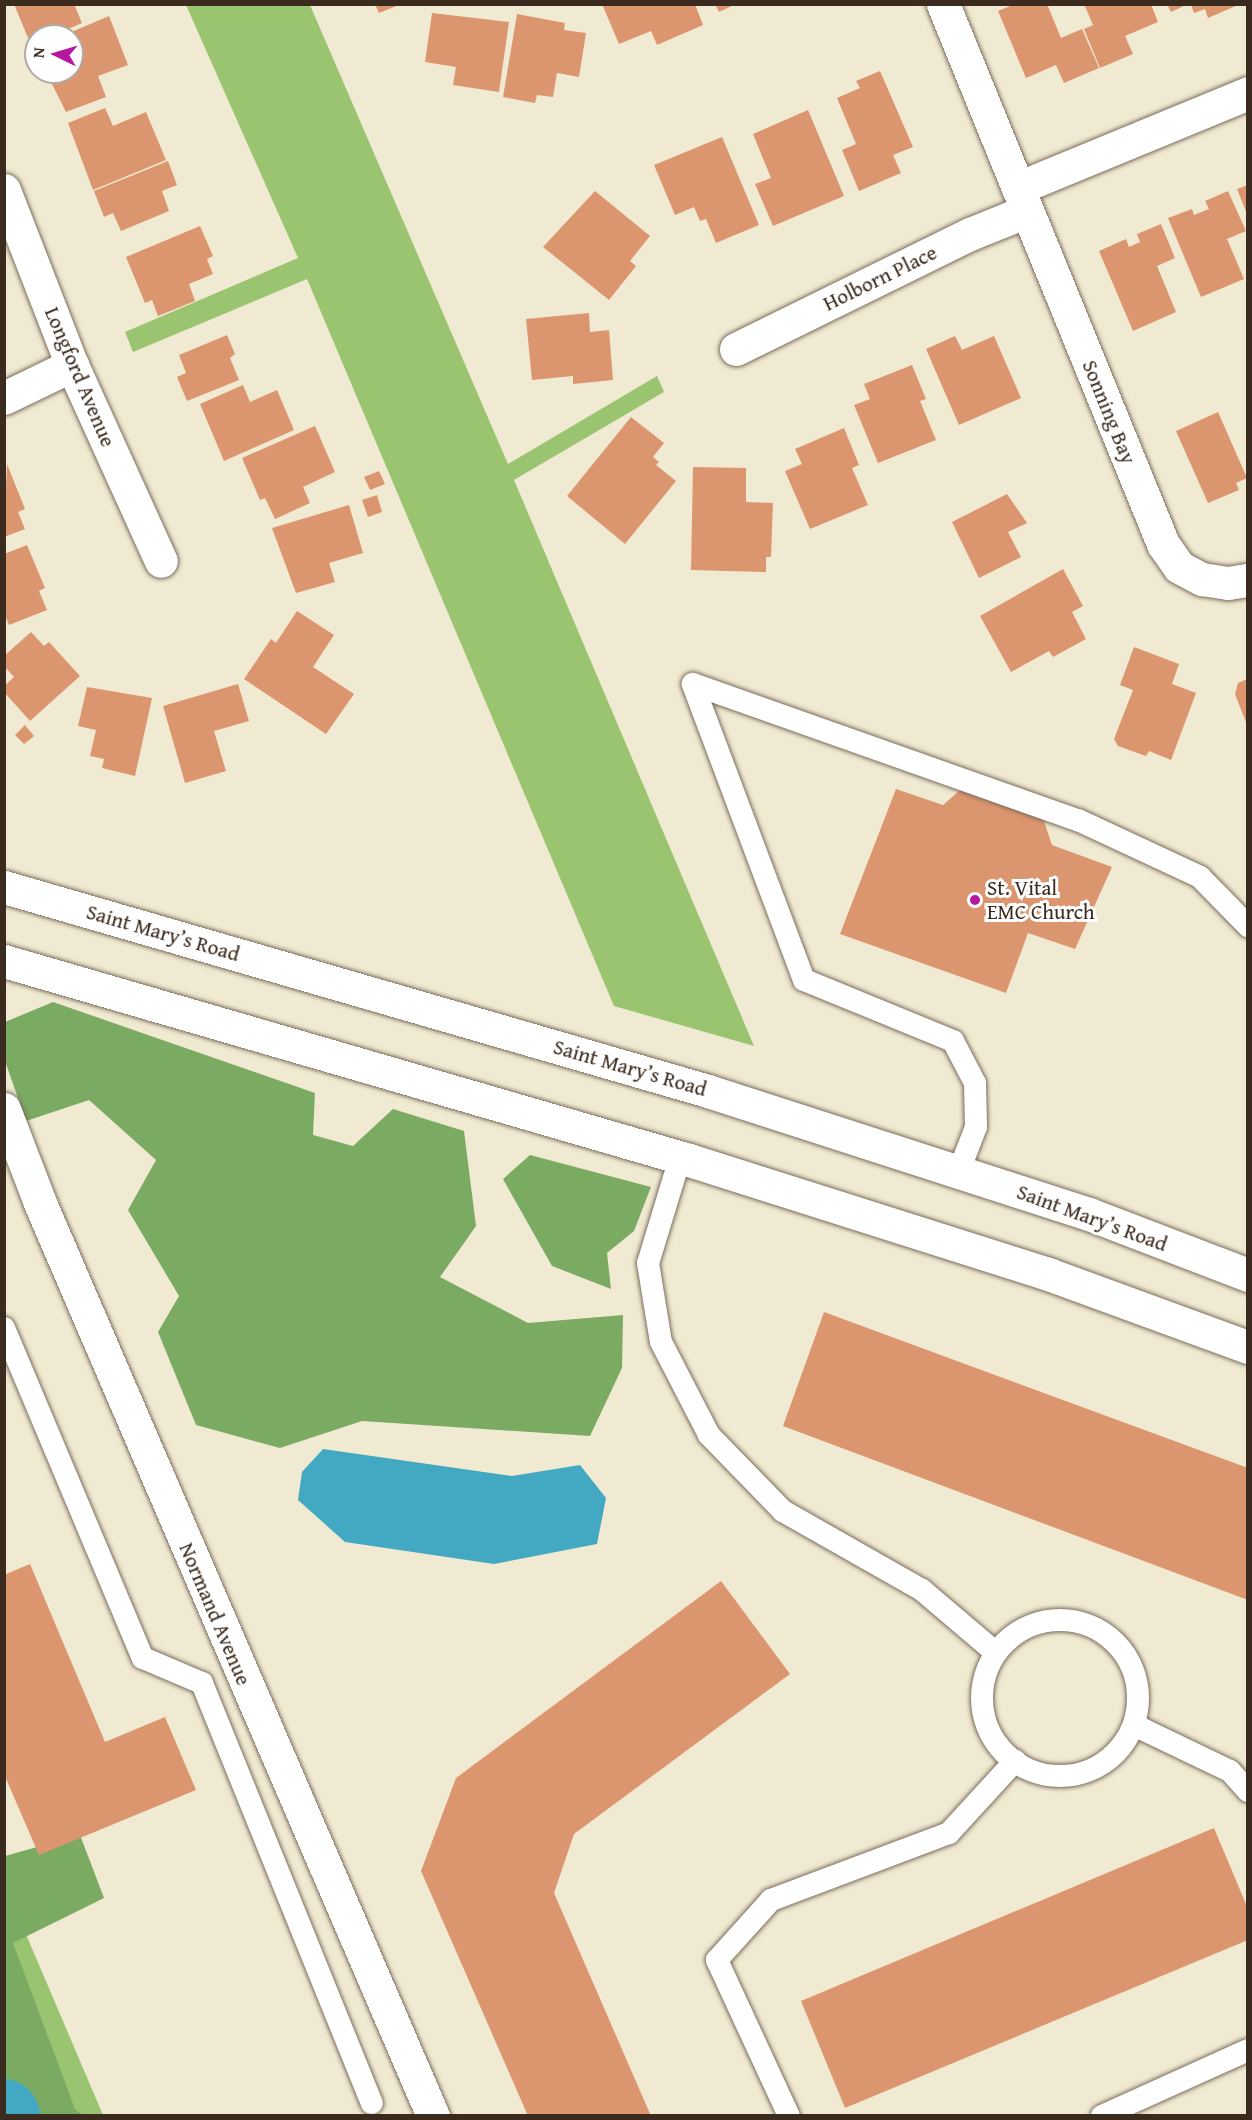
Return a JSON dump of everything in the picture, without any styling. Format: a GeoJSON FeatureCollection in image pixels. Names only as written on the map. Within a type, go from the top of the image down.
{"type":"FeatureCollection","features":[{"type":"Feature","properties":{"kind":"street","name":"Sonning Bay"},"geometry":{"type":"LineString","coordinates":[[943,4],[1163,544],[1179,567],[1202,579],[1228,583],[1248,580]]}},
{"type":"Feature","properties":{"kind":"street"},"geometry":{"type":"LineString","coordinates":[[1022,199],[1248,93]]}},
{"type":"Feature","properties":{"kind":"street","name":"Longford Avenue"},"geometry":{"type":"LineString","coordinates":[[4,190],[72,365],[161,561]]}},
{"type":"Feature","properties":{"kind":"street","name":"Holborn Place"},"geometry":{"type":"LineString","coordinates":[[736,349],[970,234],[1022,199]]}},
{"type":"Feature","properties":{"kind":"street"},"geometry":{"type":"LineString","coordinates":[[4,398],[72,365]]}},
{"type":"Feature","properties":{"kind":"street","name":"Saint Mary’s Road"},"geometry":{"type":"LineString","coordinates":[[4,886],[708,1090],[1089,1214],[1248,1275]]}},
{"type":"Feature","properties":{"kind":"street"},"geometry":{"type":"LineString","coordinates":[[4,961],[680,1158],[1048,1274],[1248,1347]]}},
{"type":"Feature","properties":{"kind":"street","name":"Normand Avenue"},"geometry":{"type":"LineString","coordinates":[[4,1109],[58,1247],[433,2115]]}},
{"type":"Feature","properties":{"kind":"lane"},"geometry":{"type":"LineString","coordinates":[[959,1171],[976,1127],[975,1083],[952,1041],[804,980],[693,684],[1078,820],[1200,877],[1248,926]]}},
{"type":"Feature","properties":{"kind":"lane"},"geometry":{"type":"LineString","coordinates":[[680,1158],[648,1263],[662,1342],[709,1435],[783,1511],[921,1590],[996,1653]]}},
{"type":"Feature","properties":{"kind":"lane"},"geometry":{"type":"LineString","coordinates":[[4,1328],[142,1658],[202,1683],[372,2103]]}},
{"type":"Feature","properties":{"kind":"lane"},"geometry":{"type":"LineString","coordinates":[[1061,1620],[1085,1624],[1100,1632],[1125,1654],[1136,1676],[1139,1701],[1134,1725],[1122,1748],[1102,1765],[1077,1775],[1050,1777],[1015,1761],[1003,1752],[988,1730],[982,1704],[985,1677],[996,1653],[1014,1635],[1036,1624],[1061,1620]]}},
{"type":"Feature","properties":{"kind":"lane"},"geometry":{"type":"LineString","coordinates":[[1134,1725],[1230,1771],[1248,1791]]}},
{"type":"Feature","properties":{"kind":"lane"},"geometry":{"type":"LineString","coordinates":[[789,2115],[717,1960],[771,1900],[949,1833],[1015,1761]]}},
{"type":"Feature","properties":{"kind":"lane"},"geometry":{"type":"LineString","coordinates":[[1102,2115],[1248,2050]]}},
{"type":"Feature","properties":{"kind":"green space"},"geometry":{"type":"Polygon","coordinates":[[[186,5],[310,5],[508,464],[657,376],[664,392],[514,480],[754,1046],[614,1006],[307,279],[133,352],[125,332],[298,258],[186,5]]]}},
{"type":"Feature","properties":{"kind":"green space"},"geometry":{"type":"Polygon","coordinates":[[[53,1002],[315,1093],[313,1135],[353,1146],[393,1109],[464,1131],[476,1226],[440,1277],[528,1323],[623,1315],[622,1368],[590,1436],[362,1421],[280,1448],[196,1425],[158,1332],[179,1296],[128,1210],[156,1160],[89,1100],[26,1121],[5,1061],[5,1022],[53,1002]]]}},
{"type":"Feature","properties":{"kind":"green space"},"geometry":{"type":"Polygon","coordinates":[[[530,1155],[651,1187],[634,1231],[607,1253],[611,1289],[552,1266],[503,1179],[530,1155]]]}},
{"type":"Feature","properties":{"kind":"green space"},"geometry":{"type":"Polygon","coordinates":[[[80,1835],[104,1898],[13,1943],[75,2109],[82,2115],[5,2116],[5,1856],[80,1835]]]}},
{"type":"Feature","properties":{"kind":"green space"},"geometry":{"type":"Polygon","coordinates":[[[5,1885],[103,2115],[5,2115],[5,1885]]]}},
{"type":"Feature","properties":{"kind":"water"},"geometry":{"type":"Polygon","coordinates":[[[323,1449],[512,1476],[580,1465],[606,1498],[597,1544],[494,1564],[345,1542],[298,1500],[302,1472],[323,1449]]]}},
{"type":"Feature","properties":{"kind":"building"},"geometry":{"type":"Polygon","coordinates":[[[14,4],[74,4],[82,23],[24,24],[24,28],[14,4]]]}},
{"type":"Feature","properties":{"kind":"building"},"geometry":{"type":"Polygon","coordinates":[[[375,4],[399,4],[399,5],[379,13],[375,4]]]}},
{"type":"Feature","properties":{"kind":"building"},"geometry":{"type":"Polygon","coordinates":[[[602,4],[695,4],[703,25],[657,45],[651,31],[619,44],[602,4]]]}},
{"type":"Feature","properties":{"kind":"building"},"geometry":{"type":"Polygon","coordinates":[[[715,4],[736,4],[719,12],[715,4]]]}},
{"type":"Feature","properties":{"kind":"building"},"geometry":{"type":"Polygon","coordinates":[[[1015,4],[1047,4],[1061,38],[1082,29],[1099,68],[1064,83],[1056,65],[1026,78],[998,11],[1015,4]]]}},
{"type":"Feature","properties":{"kind":"building"},"geometry":{"type":"Polygon","coordinates":[[[1084,4],[1151,4],[1158,22],[1125,36],[1133,54],[1100,68],[1084,29],[1093,25],[1084,4]]]}},
{"type":"Feature","properties":{"kind":"building"},"geometry":{"type":"Polygon","coordinates":[[[1167,4],[1188,4],[1171,12],[1167,4]]]}},
{"type":"Feature","properties":{"kind":"building"},"geometry":{"type":"Polygon","coordinates":[[[1191,5],[1238,5],[1208,18],[1205,9],[1194,13],[1191,5]]]}},
{"type":"Feature","properties":{"kind":"building"},"geometry":{"type":"Polygon","coordinates":[[[432,13],[509,22],[499,92],[453,85],[456,67],[425,62],[432,13]]]}},
{"type":"Feature","properties":{"kind":"building"},"geometry":{"type":"Polygon","coordinates":[[[517,14],[565,23],[564,30],[586,33],[579,77],[557,73],[553,97],[537,95],[535,103],[503,97],[517,14]]]}},
{"type":"Feature","properties":{"kind":"building"},"geometry":{"type":"Polygon","coordinates":[[[109,16],[128,65],[98,76],[106,97],[66,112],[52,84],[84,84],[84,27],[109,16]]]}},
{"type":"Feature","properties":{"kind":"building"},"geometry":{"type":"Polygon","coordinates":[[[880,71],[913,147],[893,155],[901,173],[859,191],[842,150],[856,144],[837,98],[860,88],[856,81],[880,71]]]}},
{"type":"Feature","properties":{"kind":"building"},"geometry":{"type":"Polygon","coordinates":[[[105,108],[113,126],[146,112],[166,160],[93,190],[68,123],[105,108]]]}},
{"type":"Feature","properties":{"kind":"building"},"geometry":{"type":"Polygon","coordinates":[[[808,110],[844,196],[773,226],[755,184],[771,178],[753,134],[808,110]]]}},
{"type":"Feature","properties":{"kind":"building"},"geometry":{"type":"Polygon","coordinates":[[[722,137],[759,225],[716,243],[706,219],[700,221],[694,207],[675,215],[654,165],[722,137]]]}},
{"type":"Feature","properties":{"kind":"building"},"geometry":{"type":"Polygon","coordinates":[[[168,161],[177,185],[162,191],[169,211],[121,231],[113,213],[104,217],[94,191],[168,161]]]}},
{"type":"Feature","properties":{"kind":"building"},"geometry":{"type":"Polygon","coordinates":[[[1248,185],[1248,214],[1247,214],[1237,189],[1248,185]]]}},
{"type":"Feature","properties":{"kind":"building"},"geometry":{"type":"Polygon","coordinates":[[[595,191],[650,236],[630,261],[636,266],[609,300],[543,247],[595,191]]]}},
{"type":"Feature","properties":{"kind":"building"},"geometry":{"type":"Polygon","coordinates":[[[1228,191],[1246,231],[1227,239],[1244,279],[1201,297],[1168,218],[1192,209],[1194,215],[1209,209],[1205,201],[1228,191]]]}},
{"type":"Feature","properties":{"kind":"building"},"geometry":{"type":"Polygon","coordinates":[[[1161,224],[1175,258],[1157,266],[1176,312],[1133,331],[1099,251],[1126,239],[1129,247],[1140,242],[1137,234],[1161,224]]]}},
{"type":"Feature","properties":{"kind":"building"},"geometry":{"type":"Polygon","coordinates":[[[200,226],[213,256],[207,259],[213,274],[189,284],[195,301],[158,316],[152,300],[145,303],[126,257],[200,226]]]}},
{"type":"Feature","properties":{"kind":"building"},"geometry":{"type":"Polygon","coordinates":[[[589,313],[590,332],[609,330],[613,380],[573,384],[573,376],[532,380],[526,319],[589,313]]]}},
{"type":"Feature","properties":{"kind":"building"},"geometry":{"type":"Polygon","coordinates":[[[227,335],[235,354],[230,358],[239,380],[187,401],[177,377],[186,373],[179,355],[227,335]]]}},
{"type":"Feature","properties":{"kind":"building"},"geometry":{"type":"Polygon","coordinates":[[[955,336],[962,350],[994,336],[1021,398],[959,425],[926,349],[955,336]]]}},
{"type":"Feature","properties":{"kind":"building"},"geometry":{"type":"Polygon","coordinates":[[[912,365],[926,399],[920,401],[936,440],[878,463],[854,405],[870,399],[864,384],[912,365]]]}},
{"type":"Feature","properties":{"kind":"building"},"geometry":{"type":"Polygon","coordinates":[[[243,385],[250,402],[277,390],[294,430],[224,461],[200,404],[243,385]]]}},
{"type":"Feature","properties":{"kind":"building"},"geometry":{"type":"Polygon","coordinates":[[[1218,412],[1247,478],[1236,483],[1239,490],[1208,503],[1176,431],[1218,412]]]}},
{"type":"Feature","properties":{"kind":"building"},"geometry":{"type":"Polygon","coordinates":[[[631,417],[664,443],[653,457],[659,462],[656,465],[676,481],[625,544],[567,496],[631,417]]]}},
{"type":"Feature","properties":{"kind":"building"},"geometry":{"type":"Polygon","coordinates":[[[315,426],[335,472],[303,487],[310,503],[275,519],[265,498],[260,500],[242,458],[315,426]]]}},
{"type":"Feature","properties":{"kind":"building"},"geometry":{"type":"Polygon","coordinates":[[[844,428],[859,465],[852,468],[868,505],[810,529],[785,471],[802,464],[795,449],[844,428]]]}},
{"type":"Feature","properties":{"kind":"building"},"geometry":{"type":"Polygon","coordinates":[[[7,464],[25,509],[18,512],[25,529],[4,537],[7,464]]]}},
{"type":"Feature","properties":{"kind":"building"},"geometry":{"type":"Polygon","coordinates":[[[693,467],[746,468],[746,502],[773,503],[771,557],[766,557],[766,572],[691,570],[693,467]]]}},
{"type":"Feature","properties":{"kind":"building"},"geometry":{"type":"Polygon","coordinates":[[[379,471],[385,484],[370,490],[364,477],[379,471]]]}},
{"type":"Feature","properties":{"kind":"building"},"geometry":{"type":"Polygon","coordinates":[[[1007,494],[1027,523],[1008,532],[1021,557],[979,578],[952,522],[1007,494]]]}},
{"type":"Feature","properties":{"kind":"building"},"geometry":{"type":"Polygon","coordinates":[[[377,495],[382,512],[368,517],[362,500],[377,495]]]}},
{"type":"Feature","properties":{"kind":"building"},"geometry":{"type":"Polygon","coordinates":[[[349,505],[363,553],[329,563],[335,582],[296,593],[272,528],[349,505]]]}},
{"type":"Feature","properties":{"kind":"building"},"geometry":{"type":"Polygon","coordinates":[[[27,545],[45,588],[39,591],[47,610],[9,625],[4,613],[4,554],[27,545]]]}},
{"type":"Feature","properties":{"kind":"building"},"geometry":{"type":"Polygon","coordinates":[[[1063,569],[1083,606],[1072,612],[1086,639],[1053,657],[1049,651],[1011,672],[980,616],[1063,569]]]}},
{"type":"Feature","properties":{"kind":"building"},"geometry":{"type":"Polygon","coordinates":[[[297,611],[334,635],[313,667],[354,694],[326,734],[244,679],[271,639],[276,643],[297,611]]]}},
{"type":"Feature","properties":{"kind":"building"},"geometry":{"type":"Polygon","coordinates":[[[31,632],[44,646],[49,642],[80,676],[30,721],[4,692],[4,686],[14,677],[4,666],[4,656],[31,632]]]}},
{"type":"Feature","properties":{"kind":"building"},"geometry":{"type":"Polygon","coordinates":[[[1134,647],[1179,664],[1172,684],[1196,693],[1171,760],[1149,751],[1146,756],[1118,746],[1114,739],[1133,690],[1120,685],[1134,647]]]}},
{"type":"Feature","properties":{"kind":"building"},"geometry":{"type":"Polygon","coordinates":[[[1247,679],[1247,725],[1235,694],[1238,683],[1247,679]]]}},
{"type":"Feature","properties":{"kind":"building"},"geometry":{"type":"Polygon","coordinates":[[[238,684],[249,721],[214,731],[226,771],[185,783],[163,706],[238,684]]]}},
{"type":"Feature","properties":{"kind":"building"},"geometry":{"type":"Polygon","coordinates":[[[87,687],[152,698],[135,776],[102,768],[104,759],[90,756],[96,730],[78,726],[87,687]]]}},
{"type":"Feature","properties":{"kind":"building"},"geometry":{"type":"Polygon","coordinates":[[[25,725],[34,736],[24,744],[15,735],[25,725]]]}},
{"type":"Feature","properties":{"kind":"building","name":"St. Vital EMC Church"},"geometry":{"type":"Polygon","coordinates":[[[966,785],[1043,818],[1052,845],[1112,867],[1075,949],[1028,933],[1006,993],[840,934],[896,789],[943,805],[966,785]]]}},
{"type":"Feature","properties":{"kind":"building"},"geometry":{"type":"Polygon","coordinates":[[[824,1312],[1248,1468],[1248,1600],[783,1426],[824,1312]]]}},
{"type":"Feature","properties":{"kind":"building"},"geometry":{"type":"Polygon","coordinates":[[[30,1564],[105,1742],[165,1717],[196,1790],[39,1855],[4,1774],[4,1575],[30,1564]]]}},
{"type":"Feature","properties":{"kind":"building"},"geometry":{"type":"Polygon","coordinates":[[[721,1581],[790,1674],[574,1834],[554,1893],[651,2116],[528,2116],[421,1871],[456,1778],[721,1581]]]}},
{"type":"Feature","properties":{"kind":"building"},"geometry":{"type":"Polygon","coordinates":[[[1214,1828],[1248,1909],[1248,1940],[845,2108],[801,2001],[1214,1828]]]}},
{"type":"Feature","properties":{"kind":"place","name":"St. Vital EMC Church"},"geometry":{"type":"Point","coordinates":[975,900]}}]}
